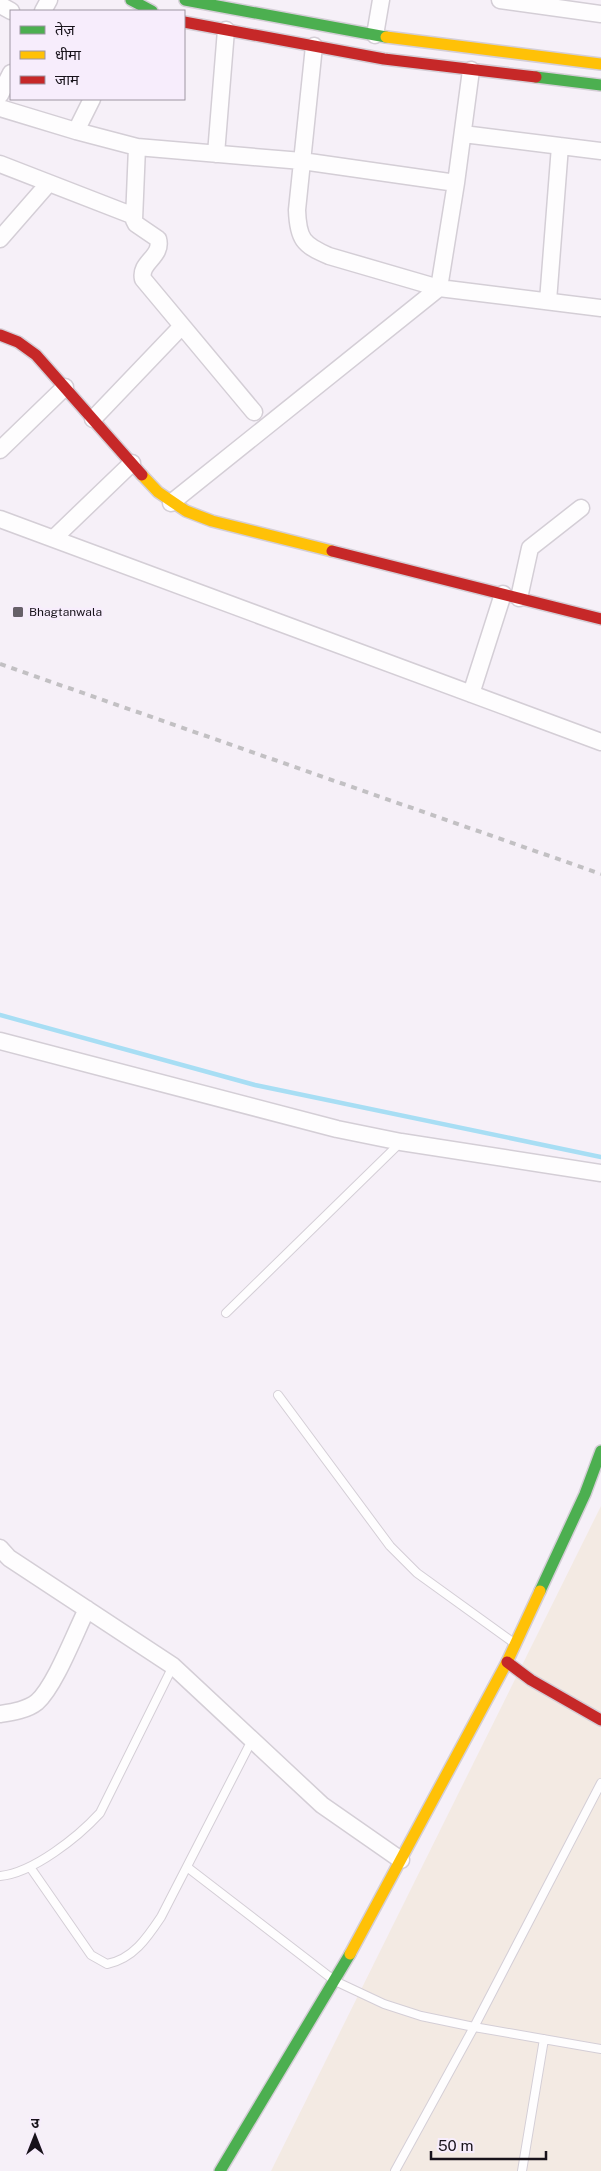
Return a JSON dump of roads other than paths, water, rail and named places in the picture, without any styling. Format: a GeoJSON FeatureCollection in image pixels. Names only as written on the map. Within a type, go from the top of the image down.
{"type":"FeatureCollection","features":[{"type":"Feature","properties":{"kind":"street"},"geometry":{"type":"LineString","coordinates":[[185,0],[375,35],[601,64]]}},
{"type":"Feature","properties":{"kind":"street"},"geometry":{"type":"LineString","coordinates":[[375,35],[381,0]]}},
{"type":"Feature","properties":{"kind":"street"},"geometry":{"type":"LineString","coordinates":[[500,0],[601,14]]}},
{"type":"Feature","properties":{"kind":"street"},"geometry":{"type":"LineString","coordinates":[[185,22],[384,59],[601,85]]}},
{"type":"Feature","properties":{"kind":"street"},"geometry":{"type":"LineString","coordinates":[[216,154],[226,30]]}},
{"type":"Feature","properties":{"kind":"street"},"geometry":{"type":"LineString","coordinates":[[314,46],[296,210],[298,228],[303,242],[314,250],[329,256],[439,288],[601,308]]}},
{"type":"Feature","properties":{"kind":"street"},"geometry":{"type":"LineString","coordinates":[[171,502],[439,288],[472,70]]}},
{"type":"Feature","properties":{"kind":"street"},"geometry":{"type":"LineString","coordinates":[[0,95],[10,75]]}},
{"type":"Feature","properties":{"kind":"street"},"geometry":{"type":"LineString","coordinates":[[76,132],[92,100]]}},
{"type":"Feature","properties":{"kind":"street"},"geometry":{"type":"LineString","coordinates":[[0,108],[76,132],[137,147],[302,161],[456,183]]}},
{"type":"Feature","properties":{"kind":"street"},"geometry":{"type":"LineString","coordinates":[[463,134],[601,151]]}},
{"type":"Feature","properties":{"kind":"street"},"geometry":{"type":"LineString","coordinates":[[548,301],[560,146]]}},
{"type":"Feature","properties":{"kind":"street"},"geometry":{"type":"LineString","coordinates":[[137,147],[134,216],[136,224],[154,235],[160,243],[158,251],[143,269],[143,279],[181,327],[254,412]]}},
{"type":"Feature","properties":{"kind":"street"},"geometry":{"type":"LineString","coordinates":[[0,164],[134,216]]}},
{"type":"Feature","properties":{"kind":"street"},"geometry":{"type":"LineString","coordinates":[[0,239],[48,184]]}},
{"type":"Feature","properties":{"kind":"street"},"geometry":{"type":"LineString","coordinates":[[93,419],[181,327]]}},
{"type":"Feature","properties":{"kind":"street"},"geometry":{"type":"LineString","coordinates":[[0,335],[18,342],[36,355],[158,492],[186,511],[212,521],[601,619]]}},
{"type":"Feature","properties":{"kind":"street"},"geometry":{"type":"LineString","coordinates":[[0,450],[65,387]]}},
{"type":"Feature","properties":{"kind":"street"},"geometry":{"type":"LineString","coordinates":[[54,538],[132,463]]}},
{"type":"Feature","properties":{"kind":"street"},"geometry":{"type":"LineString","coordinates":[[519,598],[530,548],[580,508]]}},
{"type":"Feature","properties":{"kind":"street"},"geometry":{"type":"LineString","coordinates":[[0,519],[601,742]]}},
{"type":"Feature","properties":{"kind":"street"},"geometry":{"type":"LineString","coordinates":[[471,694],[503,594]]}},
{"type":"Feature","properties":{"kind":"street"},"geometry":{"type":"LineString","coordinates":[[0,1041],[286,1117],[401,1142],[601,1173]]}},
{"type":"Feature","properties":{"kind":"street"},"geometry":{"type":"LineString","coordinates":[[220,2171],[335,1980],[507,1662],[593,1495],[600,1455]]}},
{"type":"Feature","properties":{"kind":"street"},"geometry":{"type":"LineString","coordinates":[[0,1548],[10,1558],[173,1666],[322,1805],[401,1860]]}},
{"type":"Feature","properties":{"kind":"street"},"geometry":{"type":"LineString","coordinates":[[0,1714],[18,1711],[29,1706],[36,1702],[49,1687],[87,1609]]}},
{"type":"Feature","properties":{"kind":"street"},"geometry":{"type":"LineString","coordinates":[[507,1662],[531,1680],[601,1720]]}},
{"type":"Feature","properties":{"kind":"lane"},"geometry":{"type":"LineString","coordinates":[[226,1313],[401,1142]]}},
{"type":"Feature","properties":{"kind":"lane"},"geometry":{"type":"LineString","coordinates":[[278,1395],[390,1546],[404,1561],[417,1573],[515,1644]]}},
{"type":"Feature","properties":{"kind":"lane"},"geometry":{"type":"LineString","coordinates":[[0,1876],[20,1872],[30,1867],[81,1830],[100,1813],[173,1666]]}},
{"type":"Feature","properties":{"kind":"lane"},"geometry":{"type":"LineString","coordinates":[[30,1867],[91,1955],[107,1964],[128,1957],[148,1937],[161,1917],[252,1740]]}},
{"type":"Feature","properties":{"kind":"lane"},"geometry":{"type":"LineString","coordinates":[[395,2171],[474,2027],[601,1783]]}},
{"type":"Feature","properties":{"kind":"lane"},"geometry":{"type":"LineString","coordinates":[[187,1867],[335,1980],[384,2004],[421,2016],[474,2027],[601,2048]]}},
{"type":"Feature","properties":{"kind":"lane"},"geometry":{"type":"LineString","coordinates":[[522,2171],[544,2039]]}},
{"type":"Feature","properties":{"kind":"waterway"},"geometry":{"type":"LineString","coordinates":[[0,1015],[255,1085],[601,1157]]}},
{"type":"Feature","properties":{"kind":"railway"},"geometry":{"type":"LineString","coordinates":[[0,664],[601,874]]}},
{"type":"Feature","properties":{"kind":"place","name":"Bhagtanwala"},"geometry":{"type":"Point","coordinates":[18,612]}}]}
